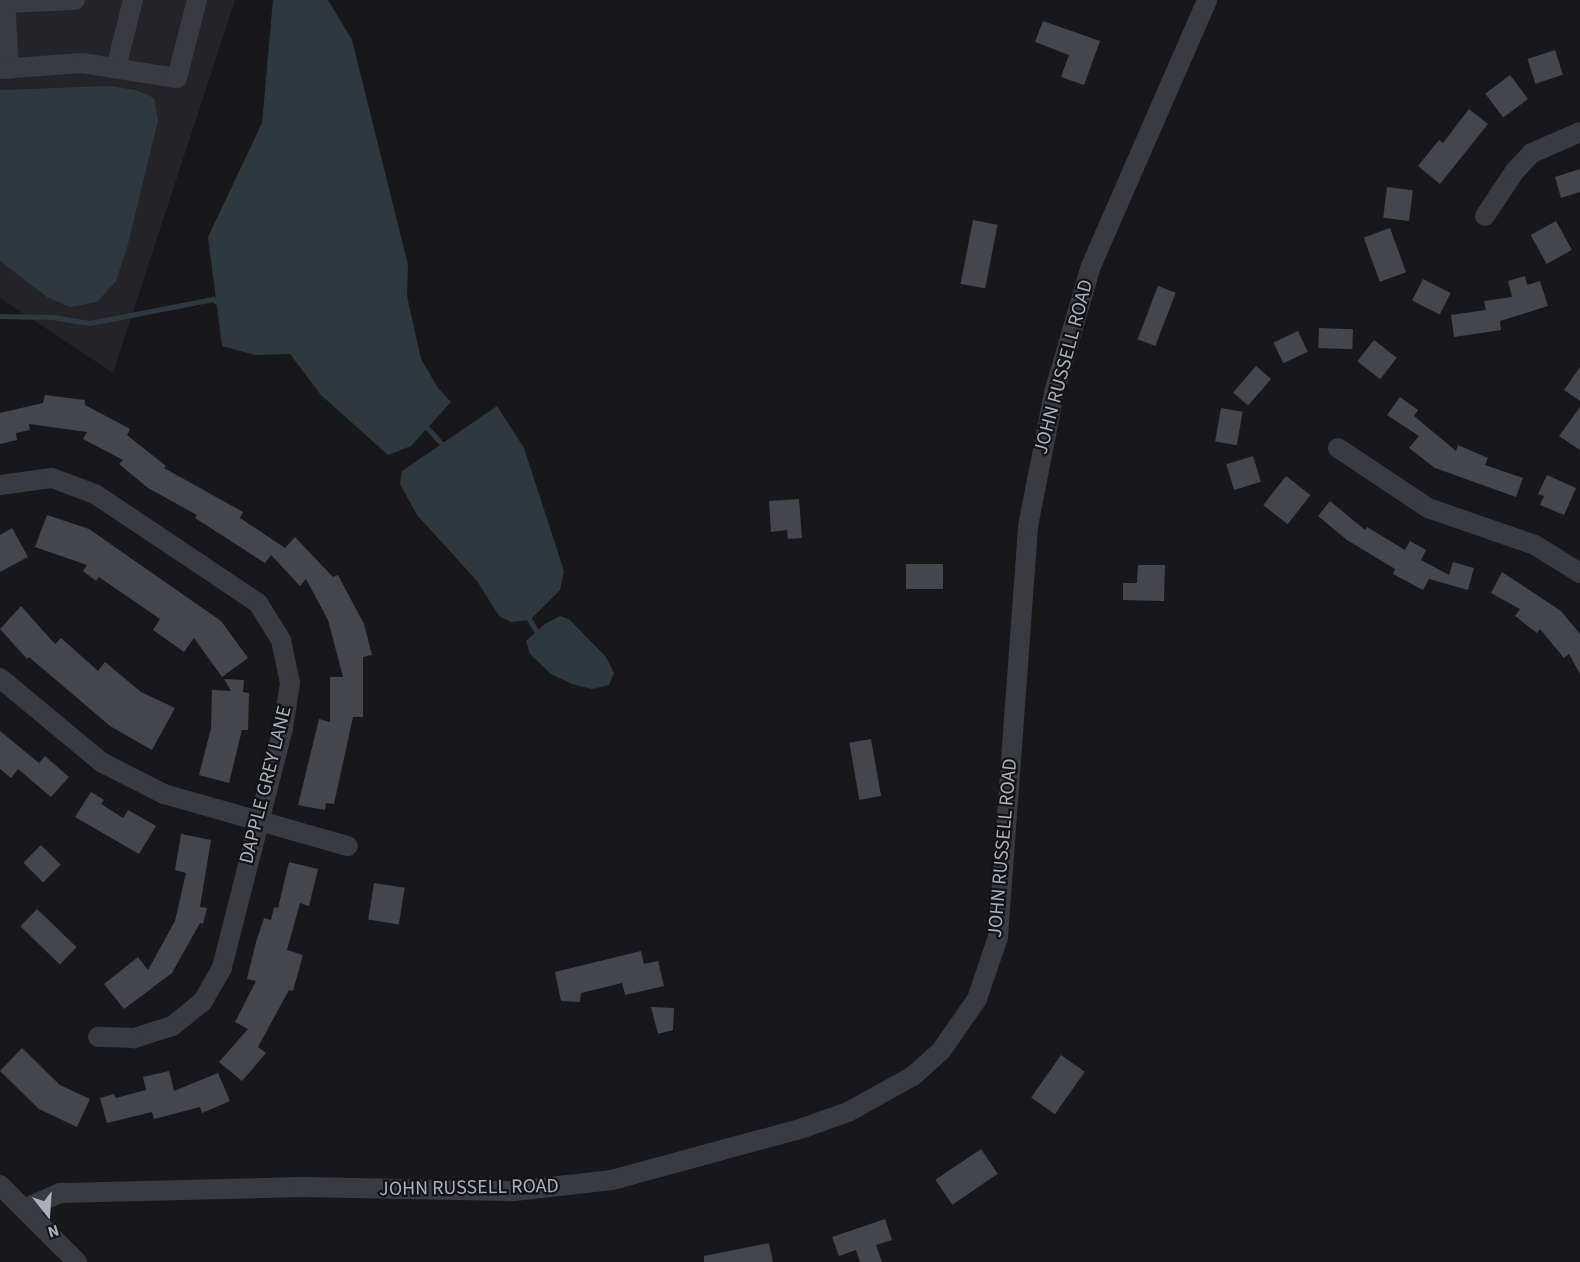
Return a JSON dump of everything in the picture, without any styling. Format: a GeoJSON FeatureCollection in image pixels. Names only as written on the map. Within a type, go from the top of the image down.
{"type":"FeatureCollection","features":[{"type":"Feature","properties":{"kind":"street"},"geometry":{"type":"LineString","coordinates":[[75,0],[5,2],[4,69],[82,63],[177,78],[197,0]]}},
{"type":"Feature","properties":{"kind":"street"},"geometry":{"type":"LineString","coordinates":[[116,68],[133,0]]}},
{"type":"Feature","properties":{"kind":"street","name":"JOHN RUSSELL ROAD"},"geometry":{"type":"LineString","coordinates":[[24,1209],[60,1193],[290,1187],[514,1191],[612,1180],[792,1132],[848,1112],[913,1076],[941,1051],[977,999],[998,937],[1028,526],[1054,393],[1091,266],[1207,0]]}},
{"type":"Feature","properties":{"kind":"street"},"geometry":{"type":"LineString","coordinates":[[1485,216],[1515,171],[1532,153],[1580,132]]}},
{"type":"Feature","properties":{"kind":"street"},"geometry":{"type":"LineString","coordinates":[[1338,448],[1428,508],[1535,545],[1577,563]]}},
{"type":"Feature","properties":{"kind":"street","name":"DAPPLE GREY LANE"},"geometry":{"type":"LineString","coordinates":[[0,485],[52,477],[95,494],[258,603],[281,640],[290,683],[283,728],[257,822],[222,968],[202,1002],[172,1026],[135,1038],[98,1037]]}},
{"type":"Feature","properties":{"kind":"street"},"geometry":{"type":"LineString","coordinates":[[0,678],[101,762],[164,794],[348,846]]}},
{"type":"Feature","properties":{"kind":"street"},"geometry":{"type":"LineString","coordinates":[[0,1185],[77,1262]]}},
{"type":"Feature","properties":{"kind":"shaded area"},"geometry":{"type":"Polygon","coordinates":[[[0,0],[235,0],[113,373],[0,298],[0,0]]]}},
{"type":"Feature","properties":{"kind":"shaded area"},"geometry":{"type":"Polygon","coordinates":[[[273,0],[328,0],[352,40],[408,265],[407,296],[421,359],[438,388],[451,402],[411,446],[388,455],[321,395],[290,354],[255,355],[222,346],[208,237],[262,123],[273,0]]]}},
{"type":"Feature","properties":{"kind":"shaded area"},"geometry":{"type":"Polygon","coordinates":[[[109,86],[136,90],[154,98],[158,120],[127,248],[116,281],[97,302],[70,307],[47,297],[0,261],[0,90],[109,86]]]}},
{"type":"Feature","properties":{"kind":"shaded area"},"geometry":{"type":"Polygon","coordinates":[[[497,406],[524,448],[564,571],[560,590],[530,620],[511,622],[499,616],[477,581],[417,515],[400,484],[402,471],[497,406]]]}},
{"type":"Feature","properties":{"kind":"shaded area"},"geometry":{"type":"Polygon","coordinates":[[[560,616],[569,619],[606,657],[614,673],[609,685],[592,689],[572,684],[551,674],[530,654],[526,641],[545,624],[560,616]]]}},
{"type":"Feature","properties":{"kind":"building"},"geometry":{"type":"Polygon","coordinates":[[[1043,21],[1100,41],[1084,85],[1061,77],[1069,55],[1035,42],[1043,21]]]}},
{"type":"Feature","properties":{"kind":"building"},"geometry":{"type":"Polygon","coordinates":[[[1555,50],[1563,75],[1535,84],[1527,59],[1555,50]]]}},
{"type":"Feature","properties":{"kind":"building"},"geometry":{"type":"Polygon","coordinates":[[[1510,75],[1528,99],[1503,118],[1485,94],[1510,75]]]}},
{"type":"Feature","properties":{"kind":"building"},"geometry":{"type":"Polygon","coordinates":[[[1469,109],[1488,124],[1440,184],[1418,166],[1439,140],[1443,143],[1469,109]]]}},
{"type":"Feature","properties":{"kind":"building"},"geometry":{"type":"Polygon","coordinates":[[[1580,169],[1580,192],[1561,198],[1555,177],[1580,169]]]}},
{"type":"Feature","properties":{"kind":"building"},"geometry":{"type":"Polygon","coordinates":[[[1387,187],[1413,190],[1409,221],[1383,218],[1387,187]]]}},
{"type":"Feature","properties":{"kind":"building"},"geometry":{"type":"Polygon","coordinates":[[[973,220],[998,225],[985,289],[961,284],[973,220]]]}},
{"type":"Feature","properties":{"kind":"building"},"geometry":{"type":"Polygon","coordinates":[[[1556,221],[1572,250],[1547,264],[1531,235],[1556,221]]]}},
{"type":"Feature","properties":{"kind":"building"},"geometry":{"type":"Polygon","coordinates":[[[1390,228],[1406,272],[1380,282],[1364,238],[1390,228]]]}},
{"type":"Feature","properties":{"kind":"building"},"geometry":{"type":"Polygon","coordinates":[[[1525,276],[1527,285],[1540,281],[1548,306],[1500,321],[1501,330],[1454,337],[1451,315],[1486,310],[1484,301],[1512,297],[1508,281],[1525,276]]]}},
{"type":"Feature","properties":{"kind":"building"},"geometry":{"type":"Polygon","coordinates":[[[1423,279],[1451,293],[1440,314],[1412,300],[1423,279]]]}},
{"type":"Feature","properties":{"kind":"building"},"geometry":{"type":"Polygon","coordinates":[[[1158,286],[1176,293],[1155,346],[1138,339],[1158,286]]]}},
{"type":"Feature","properties":{"kind":"building"},"geometry":{"type":"Polygon","coordinates":[[[1319,328],[1353,329],[1352,349],[1318,348],[1319,328]]]}},
{"type":"Feature","properties":{"kind":"building"},"geometry":{"type":"Polygon","coordinates":[[[1298,331],[1308,352],[1283,363],[1274,342],[1298,331]]]}},
{"type":"Feature","properties":{"kind":"building"},"geometry":{"type":"Polygon","coordinates":[[[1374,340],[1397,358],[1380,379],[1357,361],[1374,340]]]}},
{"type":"Feature","properties":{"kind":"building"},"geometry":{"type":"Polygon","coordinates":[[[1256,366],[1271,379],[1248,406],[1233,392],[1256,366]]]}},
{"type":"Feature","properties":{"kind":"building"},"geometry":{"type":"Polygon","coordinates":[[[1580,367],[1580,401],[1564,390],[1580,367]]]}},
{"type":"Feature","properties":{"kind":"building"},"geometry":{"type":"Polygon","coordinates":[[[45,395],[85,400],[85,405],[130,429],[127,435],[166,466],[164,468],[243,512],[240,518],[285,548],[295,537],[333,577],[338,575],[364,624],[372,655],[363,657],[363,717],[353,717],[334,804],[326,803],[325,810],[298,805],[319,719],[330,722],[330,677],[343,677],[328,620],[306,579],[300,586],[271,555],[265,563],[195,518],[197,515],[148,488],[119,464],[123,460],[83,439],[87,432],[29,424],[30,430],[16,433],[17,440],[0,444],[0,413],[43,403],[45,395]]]}},
{"type":"Feature","properties":{"kind":"building"},"geometry":{"type":"Polygon","coordinates":[[[1400,397],[1418,410],[1414,416],[1456,451],[1458,445],[1488,458],[1485,465],[1523,478],[1516,497],[1435,468],[1409,448],[1419,436],[1387,415],[1400,397]]]}},
{"type":"Feature","properties":{"kind":"building"},"geometry":{"type":"Polygon","coordinates":[[[1580,407],[1580,450],[1559,436],[1580,407]]]}},
{"type":"Feature","properties":{"kind":"building"},"geometry":{"type":"Polygon","coordinates":[[[1221,408],[1243,412],[1237,445],[1215,441],[1221,408]]]}},
{"type":"Feature","properties":{"kind":"building"},"geometry":{"type":"Polygon","coordinates":[[[1253,456],[1261,482],[1234,490],[1226,464],[1253,456]]]}},
{"type":"Feature","properties":{"kind":"building"},"geometry":{"type":"Polygon","coordinates":[[[1547,475],[1576,488],[1564,515],[1540,505],[1544,496],[1538,494],[1547,475]]]}},
{"type":"Feature","properties":{"kind":"building"},"geometry":{"type":"Polygon","coordinates":[[[1286,476],[1310,495],[1288,524],[1263,505],[1286,476]]]}},
{"type":"Feature","properties":{"kind":"building"},"geometry":{"type":"Polygon","coordinates":[[[799,499],[802,538],[788,539],[787,530],[771,532],[769,501],[799,499]]]}},
{"type":"Feature","properties":{"kind":"building"},"geometry":{"type":"Polygon","coordinates":[[[1330,501],[1365,530],[1367,527],[1405,550],[1410,541],[1426,550],[1421,560],[1449,575],[1453,562],[1474,568],[1468,590],[1429,579],[1423,590],[1393,574],[1395,569],[1347,540],[1318,516],[1330,501]]]}},
{"type":"Feature","properties":{"kind":"building"},"geometry":{"type":"Polygon","coordinates":[[[47,515],[89,529],[221,621],[248,658],[222,677],[194,638],[184,652],[153,630],[160,619],[99,577],[96,581],[83,571],[87,565],[35,547],[47,515]]]}},
{"type":"Feature","properties":{"kind":"building"},"geometry":{"type":"Polygon","coordinates":[[[12,528],[28,557],[0,572],[0,535],[12,528]]]}},
{"type":"Feature","properties":{"kind":"building"},"geometry":{"type":"Polygon","coordinates":[[[906,564],[943,564],[943,589],[906,589],[906,564]]]}},
{"type":"Feature","properties":{"kind":"building"},"geometry":{"type":"Polygon","coordinates":[[[1138,565],[1165,565],[1164,601],[1123,600],[1123,583],[1137,583],[1138,565]]]}},
{"type":"Feature","properties":{"kind":"building"},"geometry":{"type":"Polygon","coordinates":[[[1502,572],[1561,611],[1580,634],[1580,674],[1569,654],[1564,658],[1540,629],[1537,633],[1515,616],[1520,609],[1491,593],[1502,572]]]}},
{"type":"Feature","properties":{"kind":"building"},"geometry":{"type":"Polygon","coordinates":[[[21,606],[55,644],[61,638],[98,671],[105,662],[141,692],[175,708],[152,750],[110,726],[29,657],[27,659],[0,629],[21,606]]]}},
{"type":"Feature","properties":{"kind":"building"},"geometry":{"type":"Polygon","coordinates":[[[224,679],[244,680],[243,692],[249,693],[248,730],[242,730],[229,783],[199,775],[211,728],[212,690],[231,691],[224,679]]]}},
{"type":"Feature","properties":{"kind":"building"},"geometry":{"type":"Polygon","coordinates":[[[0,731],[39,763],[45,756],[69,777],[51,797],[18,769],[11,778],[0,769],[0,731]]]}},
{"type":"Feature","properties":{"kind":"building"},"geometry":{"type":"Polygon","coordinates":[[[871,739],[881,796],[859,800],[849,743],[871,739]]]}},
{"type":"Feature","properties":{"kind":"building"},"geometry":{"type":"Polygon","coordinates":[[[91,792],[104,800],[101,804],[123,818],[128,810],[156,826],[139,854],[75,817],[91,792]]]}},
{"type":"Feature","properties":{"kind":"building"},"geometry":{"type":"Polygon","coordinates":[[[181,834],[211,840],[200,907],[207,908],[203,924],[200,923],[172,973],[124,1009],[104,984],[138,957],[148,970],[175,921],[186,873],[175,870],[181,834]]]}},
{"type":"Feature","properties":{"kind":"building"},"geometry":{"type":"Polygon","coordinates":[[[41,845],[61,865],[43,882],[23,863],[41,845]]]}},
{"type":"Feature","properties":{"kind":"building"},"geometry":{"type":"Polygon","coordinates":[[[289,862],[318,869],[309,906],[300,903],[287,950],[303,955],[293,991],[289,990],[258,1047],[266,1053],[242,1081],[219,1062],[248,1029],[235,1022],[256,981],[247,979],[256,942],[264,918],[271,920],[274,907],[278,908],[289,862]]]}},
{"type":"Feature","properties":{"kind":"building"},"geometry":{"type":"Polygon","coordinates":[[[374,883],[405,888],[399,924],[368,920],[374,883]]]}},
{"type":"Feature","properties":{"kind":"building"},"geometry":{"type":"Polygon","coordinates":[[[37,909],[77,947],[60,964],[20,926],[37,909]]]}},
{"type":"Feature","properties":{"kind":"building"},"geometry":{"type":"Polygon","coordinates":[[[641,951],[644,964],[658,961],[664,986],[625,995],[622,983],[581,993],[580,1002],[561,1001],[555,972],[641,951]]]}},
{"type":"Feature","properties":{"kind":"building"},"geometry":{"type":"Polygon","coordinates":[[[651,1007],[674,1008],[673,1030],[658,1034],[651,1007]]]}},
{"type":"Feature","properties":{"kind":"building"},"geometry":{"type":"Polygon","coordinates":[[[22,1048],[60,1085],[90,1099],[77,1127],[39,1109],[0,1071],[22,1048]]]}},
{"type":"Feature","properties":{"kind":"building"},"geometry":{"type":"Polygon","coordinates":[[[1061,1055],[1085,1072],[1055,1114],[1031,1098],[1061,1055]]]}},
{"type":"Feature","properties":{"kind":"building"},"geometry":{"type":"Polygon","coordinates":[[[169,1071],[174,1091],[218,1073],[230,1101],[202,1113],[200,1107],[154,1119],[152,1112],[107,1123],[100,1098],[114,1094],[116,1098],[146,1090],[143,1077],[169,1071]]]}},
{"type":"Feature","properties":{"kind":"building"},"geometry":{"type":"Polygon","coordinates":[[[981,1149],[998,1174],[952,1205],[935,1180],[981,1149]]]}},
{"type":"Feature","properties":{"kind":"building"},"geometry":{"type":"Polygon","coordinates":[[[885,1219],[892,1240],[876,1245],[882,1262],[860,1262],[856,1250],[839,1256],[832,1237],[885,1219]]]}},
{"type":"Feature","properties":{"kind":"building"},"geometry":{"type":"Polygon","coordinates":[[[769,1243],[773,1262],[704,1262],[704,1256],[769,1243]]]}},
{"type":"Feature","properties":{"kind":"waterway"},"geometry":{"type":"LineString","coordinates":[[0,316],[52,317],[90,323],[213,299],[217,302]]}},
{"type":"Feature","properties":{"kind":"waterway"},"geometry":{"type":"LineString","coordinates":[[426,426],[444,446]]}},
{"type":"Feature","properties":{"kind":"waterway"},"geometry":{"type":"LineString","coordinates":[[527,615],[538,633]]}}]}
